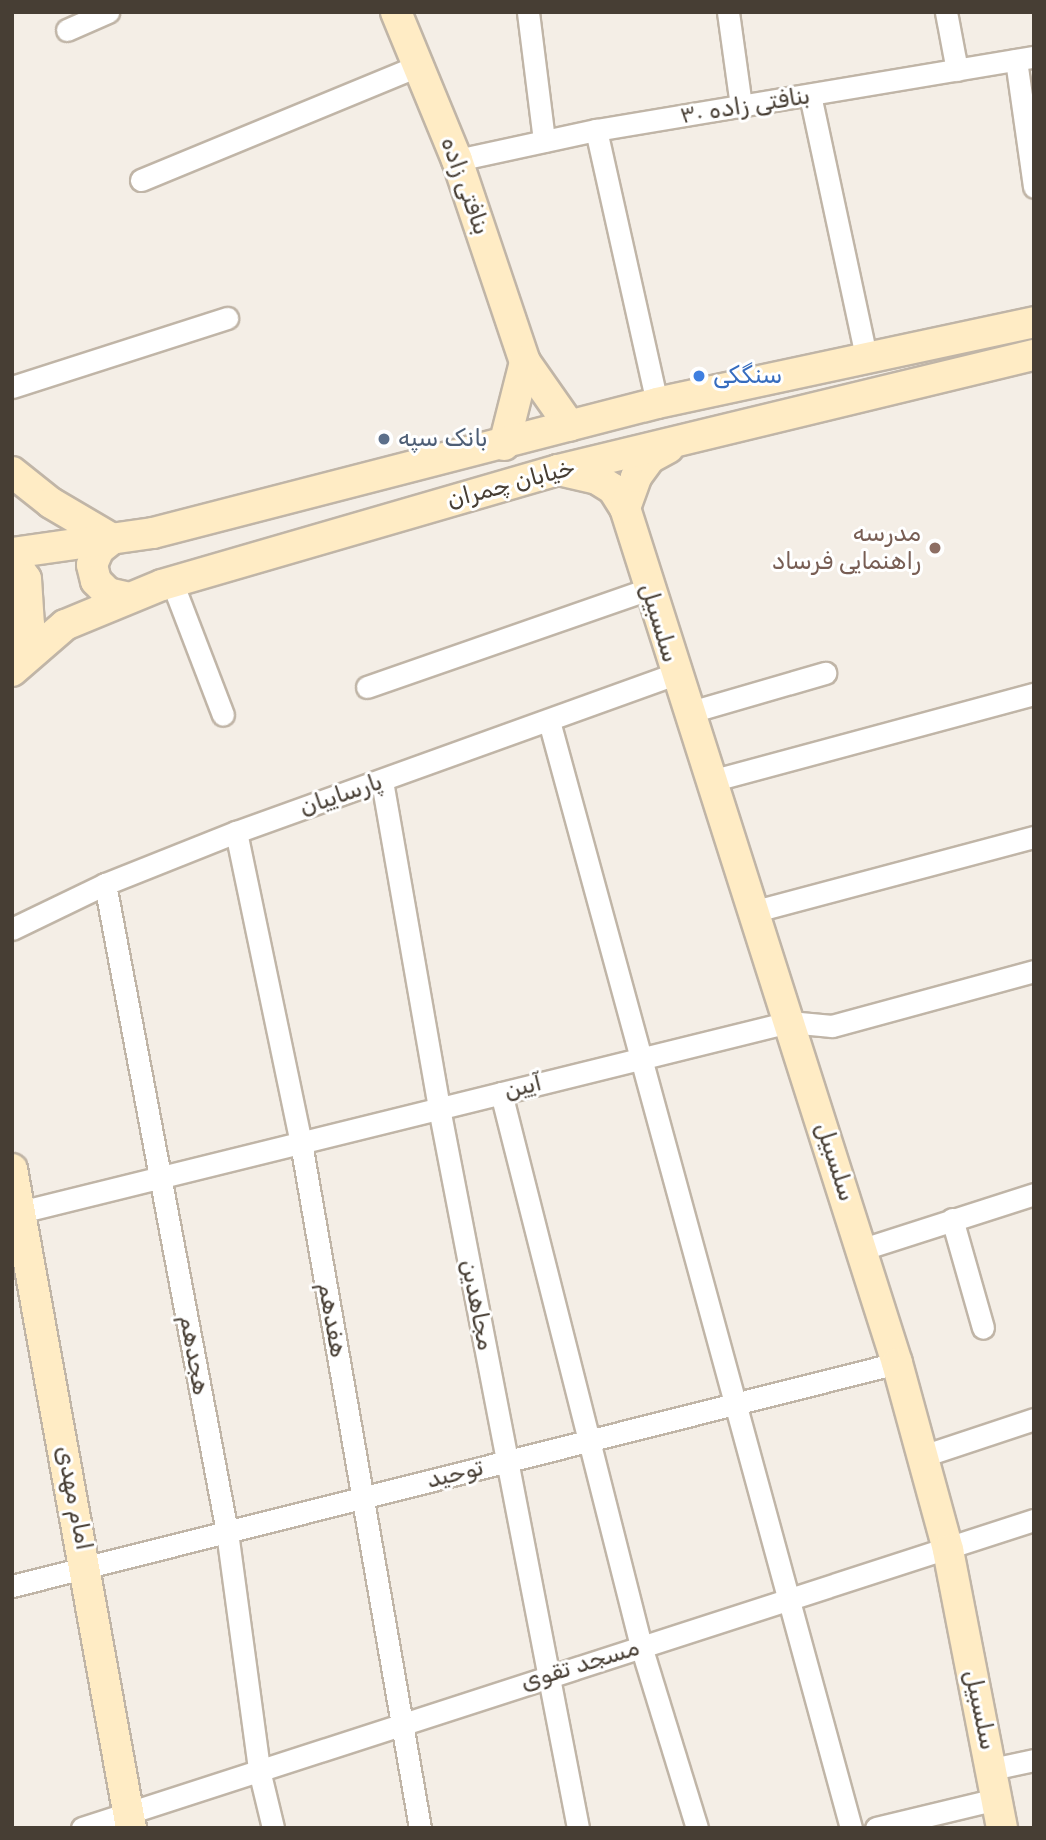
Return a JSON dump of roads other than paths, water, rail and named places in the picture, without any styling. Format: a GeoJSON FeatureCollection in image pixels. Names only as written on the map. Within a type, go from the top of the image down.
{"type":"FeatureCollection","features":[{"type":"Feature","properties":{"kind":"main road","name":"بنافتی زاده"},"geometry":{"type":"LineString","coordinates":[[396,12],[457,159],[525,362],[570,426]]}},
{"type":"Feature","properties":{"kind":"main road","name":"خیابان چمران"},"geometry":{"type":"LineString","coordinates":[[12,553],[112,539],[504,445],[657,403],[1034,322]]}},
{"type":"Feature","properties":{"kind":"main road","name":"خیابان چمران"},"geometry":{"type":"LineString","coordinates":[[12,671],[65,625],[125,597],[172,582],[558,470],[1034,355]]}},
{"type":"Feature","properties":{"kind":"main road"},"geometry":{"type":"LineString","coordinates":[[504,445],[525,362]]}},
{"type":"Feature","properties":{"kind":"main road"},"geometry":{"type":"LineString","coordinates":[[625,508],[636,477],[650,458],[676,443]]}},
{"type":"Feature","properties":{"kind":"main road","name":"سلسبیل"},"geometry":{"type":"LineString","coordinates":[[558,470],[597,479],[613,488],[625,508],[687,713],[863,1249],[897,1363],[948,1550],[1000,1814]]}},
{"type":"Feature","properties":{"kind":"main road"},"geometry":{"type":"LineString","coordinates":[[12,472],[51,503],[112,539],[99,549],[92,565],[96,582],[108,593],[125,597]]}},
{"type":"Feature","properties":{"kind":"main road"},"geometry":{"type":"LineString","coordinates":[[12,559],[26,579],[29,625],[12,662]]}},
{"type":"Feature","properties":{"kind":"main road","name":"امام مهدی"},"geometry":{"type":"LineString","coordinates":[[12,1169],[16,1213],[86,1567],[129,1820]]}},
{"type":"Feature","properties":{"kind":"street"},"geometry":{"type":"LineString","coordinates":[[67,30],[108,12]]}},
{"type":"Feature","properties":{"kind":"street"},"geometry":{"type":"LineString","coordinates":[[528,12],[544,141]]}},
{"type":"Feature","properties":{"kind":"street"},"geometry":{"type":"LineString","coordinates":[[727,12],[741,106]]}},
{"type":"Feature","properties":{"kind":"street"},"geometry":{"type":"LineString","coordinates":[[946,12],[957,70]]}},
{"type":"Feature","properties":{"kind":"street"},"geometry":{"type":"LineString","coordinates":[[1025,59],[1034,187]]}},
{"type":"Feature","properties":{"kind":"street","name":"بنافتی زاده ۳۰"},"geometry":{"type":"LineString","coordinates":[[457,159],[596,130],[1025,59]]}},
{"type":"Feature","properties":{"kind":"street"},"geometry":{"type":"LineString","coordinates":[[141,180],[417,66]]}},
{"type":"Feature","properties":{"kind":"street"},"geometry":{"type":"LineString","coordinates":[[810,95],[866,356]]}},
{"type":"Feature","properties":{"kind":"street"},"geometry":{"type":"LineString","coordinates":[[596,130],[657,403]]}},
{"type":"Feature","properties":{"kind":"street"},"geometry":{"type":"LineString","coordinates":[[12,387],[227,318]]}},
{"type":"Feature","properties":{"kind":"street"},"geometry":{"type":"LineString","coordinates":[[172,582],[223,715]]}},
{"type":"Feature","properties":{"kind":"street"},"geometry":{"type":"LineString","coordinates":[[368,687],[649,589]]}},
{"type":"Feature","properties":{"kind":"street"},"geometry":{"type":"LineString","coordinates":[[687,713],[825,673]]}},
{"type":"Feature","properties":{"kind":"street","name":"پارساییان"},"geometry":{"type":"LineString","coordinates":[[12,929],[105,884],[236,832],[675,674]]}},
{"type":"Feature","properties":{"kind":"street"},"geometry":{"type":"LineString","coordinates":[[710,781],[1034,694]]}},
{"type":"Feature","properties":{"kind":"street"},"geometry":{"type":"LineString","coordinates":[[549,721],[786,1601],[851,1828]]}},
{"type":"Feature","properties":{"kind":"street","name":"مجاهدین"},"geometry":{"type":"LineString","coordinates":[[382,781],[439,1108],[578,1828]]}},
{"type":"Feature","properties":{"kind":"street","name":"هفدهم"},"geometry":{"type":"LineString","coordinates":[[236,832],[301,1143],[399,1722],[420,1828]]}},
{"type":"Feature","properties":{"kind":"street"},"geometry":{"type":"LineString","coordinates":[[752,912],[1034,837]]}},
{"type":"Feature","properties":{"kind":"street","name":"هجدهم"},"geometry":{"type":"LineString","coordinates":[[105,884],[227,1532],[259,1770],[273,1828]]}},
{"type":"Feature","properties":{"kind":"street","name":"آیین"},"geometry":{"type":"LineString","coordinates":[[16,1213],[162,1179],[789,1021],[832,1026],[1034,971]]}},
{"type":"Feature","properties":{"kind":"street"},"geometry":{"type":"LineString","coordinates":[[501,1093],[592,1440],[641,1646],[697,1828]]}},
{"type":"Feature","properties":{"kind":"street"},"geometry":{"type":"LineString","coordinates":[[863,1249],[1034,1194]]}},
{"type":"Feature","properties":{"kind":"street"},"geometry":{"type":"LineString","coordinates":[[952,1219],[982,1328]]}},
{"type":"Feature","properties":{"kind":"street","name":"توحید"},"geometry":{"type":"LineString","coordinates":[[12,1586],[897,1363]]}},
{"type":"Feature","properties":{"kind":"street"},"geometry":{"type":"LineString","coordinates":[[923,1456],[1034,1419]]}},
{"type":"Feature","properties":{"kind":"street","name":"مسجد تقوی"},"geometry":{"type":"LineString","coordinates":[[82,1828],[129,1820],[259,1770],[399,1722],[948,1550],[1034,1520]]}},
{"type":"Feature","properties":{"kind":"street"},"geometry":{"type":"LineString","coordinates":[[992,1769],[1034,1760]]}},
{"type":"Feature","properties":{"kind":"street"},"geometry":{"type":"LineString","coordinates":[[876,1828],[1000,1814]]}},
{"type":"Feature","properties":{"kind":"place","name":"سنگکی"},"geometry":{"type":"Point","coordinates":[699,376]}},
{"type":"Feature","properties":{"kind":"place","name":"بانک سپه"},"geometry":{"type":"Point","coordinates":[384,439]}},
{"type":"Feature","properties":{"kind":"place","name":"مدرسه راهنمایی فرساد"},"geometry":{"type":"Point","coordinates":[935,548]}}]}
